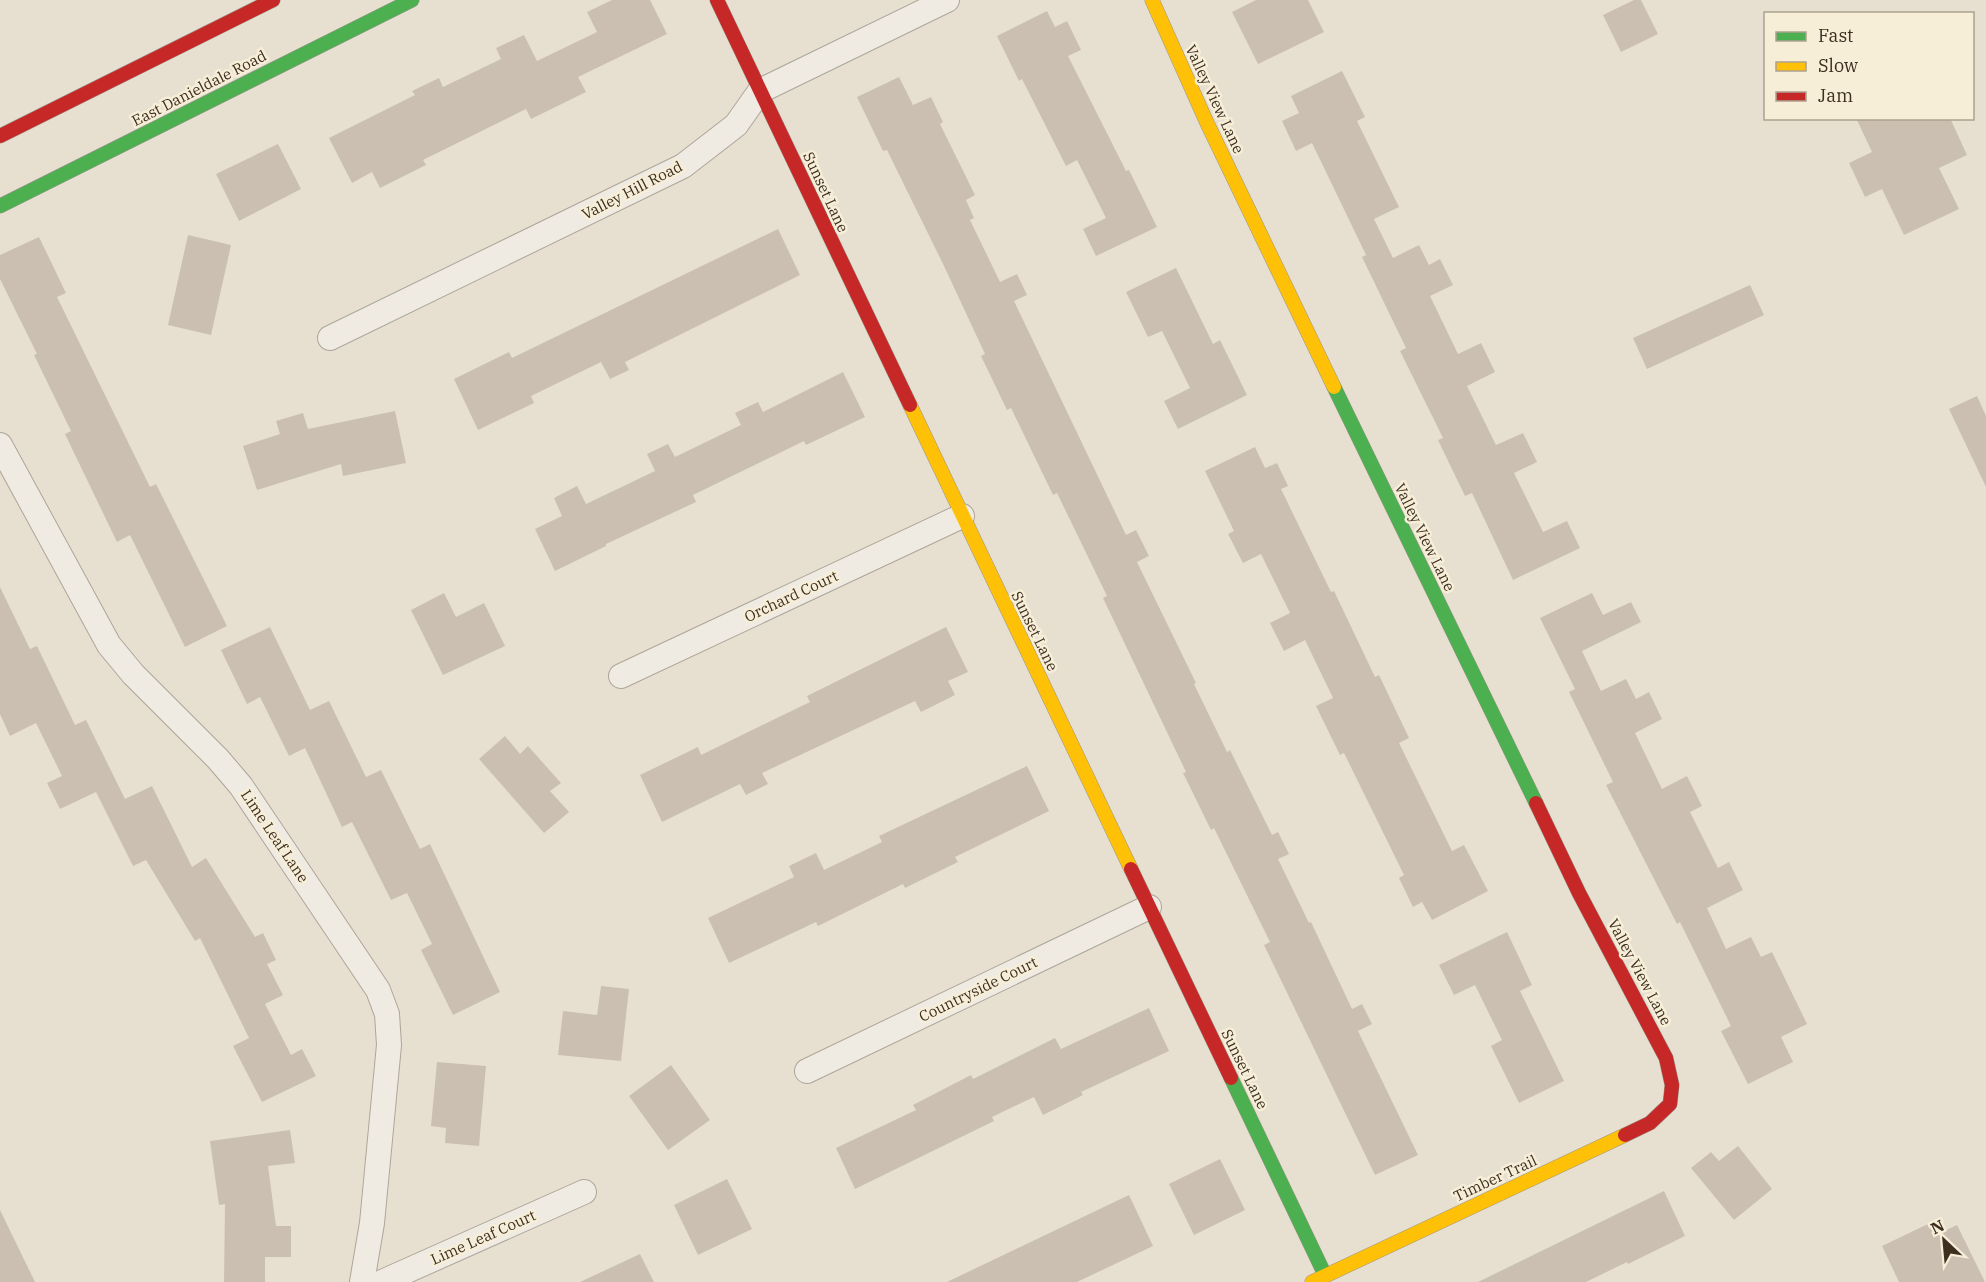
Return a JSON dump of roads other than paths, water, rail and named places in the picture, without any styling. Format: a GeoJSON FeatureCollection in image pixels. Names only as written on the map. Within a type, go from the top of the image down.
{"type":"FeatureCollection","features":[{"type":"Feature","properties":{"kind":"street"},"geometry":{"type":"LineString","coordinates":[[0,136],[273,0]]}},
{"type":"Feature","properties":{"kind":"street","name":"East Danieldale Road"},"geometry":{"type":"LineString","coordinates":[[0,206],[412,0]]}},
{"type":"Feature","properties":{"kind":"street","name":"Sunset Lane"},"geometry":{"type":"LineString","coordinates":[[717,0],[1325,1275]]}},
{"type":"Feature","properties":{"kind":"street","name":"Valley Hill Road"},"geometry":{"type":"LineString","coordinates":[[330,338],[683,166],[736,125],[760,91],[947,0]]}},
{"type":"Feature","properties":{"kind":"street","name":"Valley View Lane"},"geometry":{"type":"LineString","coordinates":[[1152,0],[1207,123],[1579,893],[1666,1058],[1672,1085]]}},
{"type":"Feature","properties":{"kind":"street","name":"Lime Leaf Lane"},"geometry":{"type":"LineString","coordinates":[[0,446],[109,645],[133,675],[218,759],[241,786],[378,990],[387,1014],[389,1045],[372,1223],[362,1282]]}},
{"type":"Feature","properties":{"kind":"street","name":"Orchard Court"},"geometry":{"type":"LineString","coordinates":[[621,675],[962,516]]}},
{"type":"Feature","properties":{"kind":"street","name":"Countryside Court"},"geometry":{"type":"LineString","coordinates":[[807,1071],[1149,907]]}},
{"type":"Feature","properties":{"kind":"street","name":"Timber Trail"},"geometry":{"type":"LineString","coordinates":[[1312,1282],[1650,1123],[1670,1104],[1672,1085]]}},
{"type":"Feature","properties":{"kind":"street","name":"Lime Leaf Court"},"geometry":{"type":"LineString","coordinates":[[382,1282],[584,1192]]}}]}
